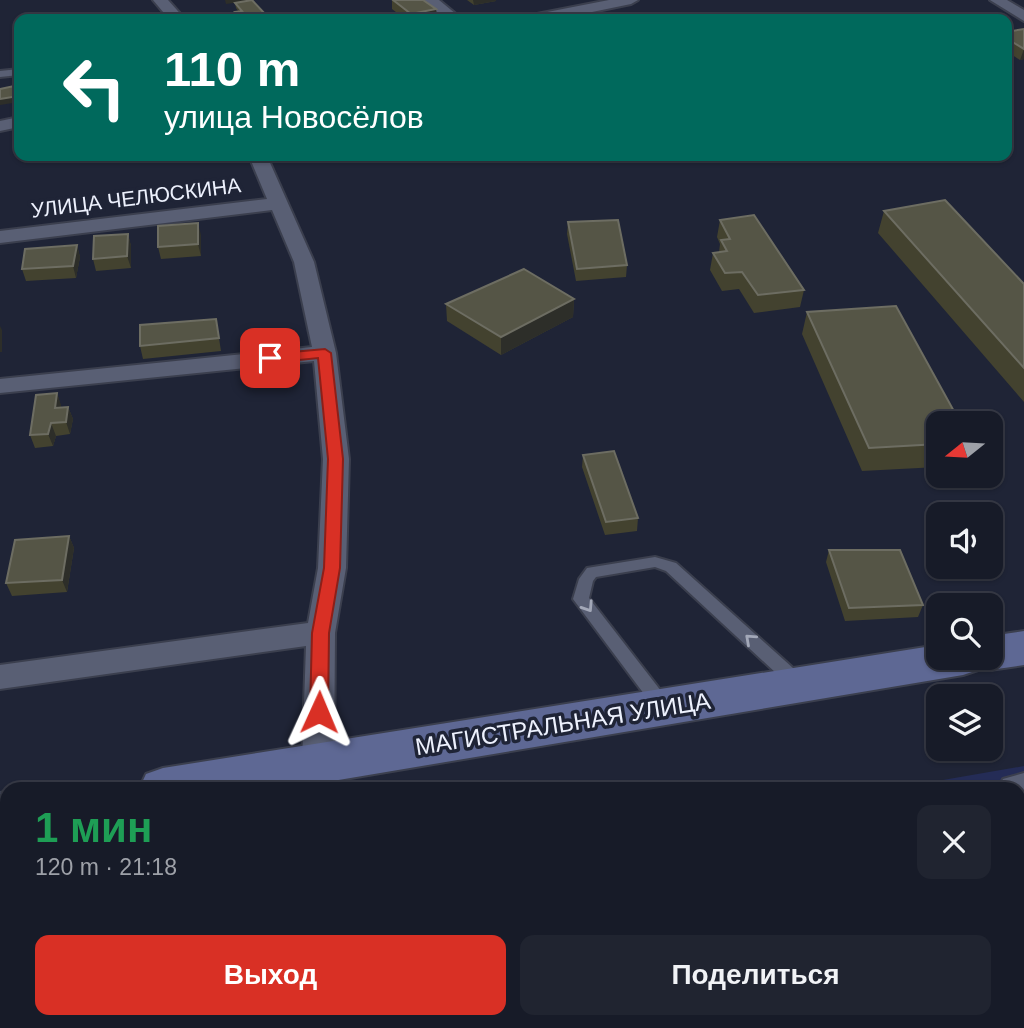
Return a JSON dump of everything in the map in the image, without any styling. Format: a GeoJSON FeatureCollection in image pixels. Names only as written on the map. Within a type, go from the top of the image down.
{"type":"FeatureCollection","features":[{"type":"Feature","properties":{"kind":"main road"},"geometry":{"type":"LineString","coordinates":[[1003,651],[1024,648]]}},
{"type":"Feature","properties":{"kind":"main road","name":"МАГИСТРАЛЬНАЯ УЛИЦА"},"geometry":{"type":"LineString","coordinates":[[206,782],[926,664]]}},
{"type":"Feature","properties":{"kind":"street"},"geometry":{"type":"LineString","coordinates":[[160,0],[173,14]]}},
{"type":"Feature","properties":{"kind":"street"},"geometry":{"type":"LineString","coordinates":[[430,0],[448,14]]}},
{"type":"Feature","properties":{"kind":"street"},"geometry":{"type":"LineString","coordinates":[[553,14],[585,4],[631,0]]}},
{"type":"Feature","properties":{"kind":"street"},"geometry":{"type":"LineString","coordinates":[[997,0],[1024,16]]}},
{"type":"Feature","properties":{"kind":"street"},"geometry":{"type":"LineString","coordinates":[[260,161],[304,262],[325,353],[336,459],[332,568],[321,633],[318,764]]}},
{"type":"Feature","properties":{"kind":"street","name":"УЛИЦА ЧЕЛЮСКИНА"},"geometry":{"type":"LineString","coordinates":[[0,237],[277,204]]}},
{"type":"Feature","properties":{"kind":"street"},"geometry":{"type":"LineString","coordinates":[[0,386],[325,353]]}},
{"type":"Feature","properties":{"kind":"street"},"geometry":{"type":"LineString","coordinates":[[0,677],[321,633]]}},
{"type":"Feature","properties":{"kind":"lane"},"geometry":{"type":"LineString","coordinates":[[664,707],[581,599],[586,579],[592,572],[655,562],[671,567],[800,685]]}},
{"type":"Feature","properties":{"kind":"shaded area"},"geometry":{"type":"Polygon","coordinates":[[[1024,766],[1024,782],[931,782],[1024,766]]]}},
{"type":"Feature","properties":{"kind":"building"},"geometry":{"type":"Polygon","coordinates":[[[252,0],[265,14],[237,14],[235,12],[242,11],[235,3],[252,0]]]}},
{"type":"Feature","properties":{"kind":"building"},"geometry":{"type":"Polygon","coordinates":[[[393,0],[423,0],[436,9],[411,14],[393,0]]]}},
{"type":"Feature","properties":{"kind":"building"},"geometry":{"type":"Polygon","coordinates":[[[1024,29],[1024,49],[1012,42],[1012,31],[1024,29]]]}},
{"type":"Feature","properties":{"kind":"building"},"geometry":{"type":"Polygon","coordinates":[[[14,86],[14,97],[0,99],[0,89],[14,86]]]}},
{"type":"Feature","properties":{"kind":"building"},"geometry":{"type":"Polygon","coordinates":[[[945,200],[1024,284],[1024,368],[884,211],[945,200]]]}},
{"type":"Feature","properties":{"kind":"building"},"geometry":{"type":"Polygon","coordinates":[[[754,215],[804,290],[758,295],[742,272],[725,273],[713,253],[727,251],[721,240],[730,239],[720,220],[754,215]]]}},
{"type":"Feature","properties":{"kind":"building"},"geometry":{"type":"Polygon","coordinates":[[[618,220],[627,265],[577,269],[568,222],[618,220]]]}},
{"type":"Feature","properties":{"kind":"building"},"geometry":{"type":"Polygon","coordinates":[[[198,223],[198,244],[158,247],[158,226],[198,223]]]}},
{"type":"Feature","properties":{"kind":"building"},"geometry":{"type":"Polygon","coordinates":[[[128,234],[127,256],[93,259],[94,236],[128,234]]]}},
{"type":"Feature","properties":{"kind":"building"},"geometry":{"type":"Polygon","coordinates":[[[77,245],[73,266],[22,269],[25,249],[77,245]]]}},
{"type":"Feature","properties":{"kind":"building"},"geometry":{"type":"Polygon","coordinates":[[[524,269],[574,299],[501,337],[446,304],[524,269]]]}},
{"type":"Feature","properties":{"kind":"building"},"geometry":{"type":"Polygon","coordinates":[[[896,306],[954,411],[926,411],[926,445],[869,448],[807,312],[896,306]]]}},
{"type":"Feature","properties":{"kind":"building"},"geometry":{"type":"Polygon","coordinates":[[[216,319],[219,338],[140,346],[140,325],[216,319]]]}},
{"type":"Feature","properties":{"kind":"building"},"geometry":{"type":"Polygon","coordinates":[[[57,393],[55,408],[68,407],[66,422],[51,423],[48,434],[30,435],[36,395],[57,393]]]}},
{"type":"Feature","properties":{"kind":"building"},"geometry":{"type":"Polygon","coordinates":[[[614,451],[638,518],[606,522],[583,455],[614,451]]]}},
{"type":"Feature","properties":{"kind":"building"},"geometry":{"type":"Polygon","coordinates":[[[69,536],[62,580],[6,583],[15,540],[69,536]]]}},
{"type":"Feature","properties":{"kind":"building"},"geometry":{"type":"Polygon","coordinates":[[[829,550],[900,550],[923,605],[849,608],[829,550]]]}},
{"type":"Feature","properties":{"kind":"route"},"geometry":{"type":"LineString","coordinates":[[270,358],[325,353],[336,459],[332,568],[321,633],[319,712]]}}]}
